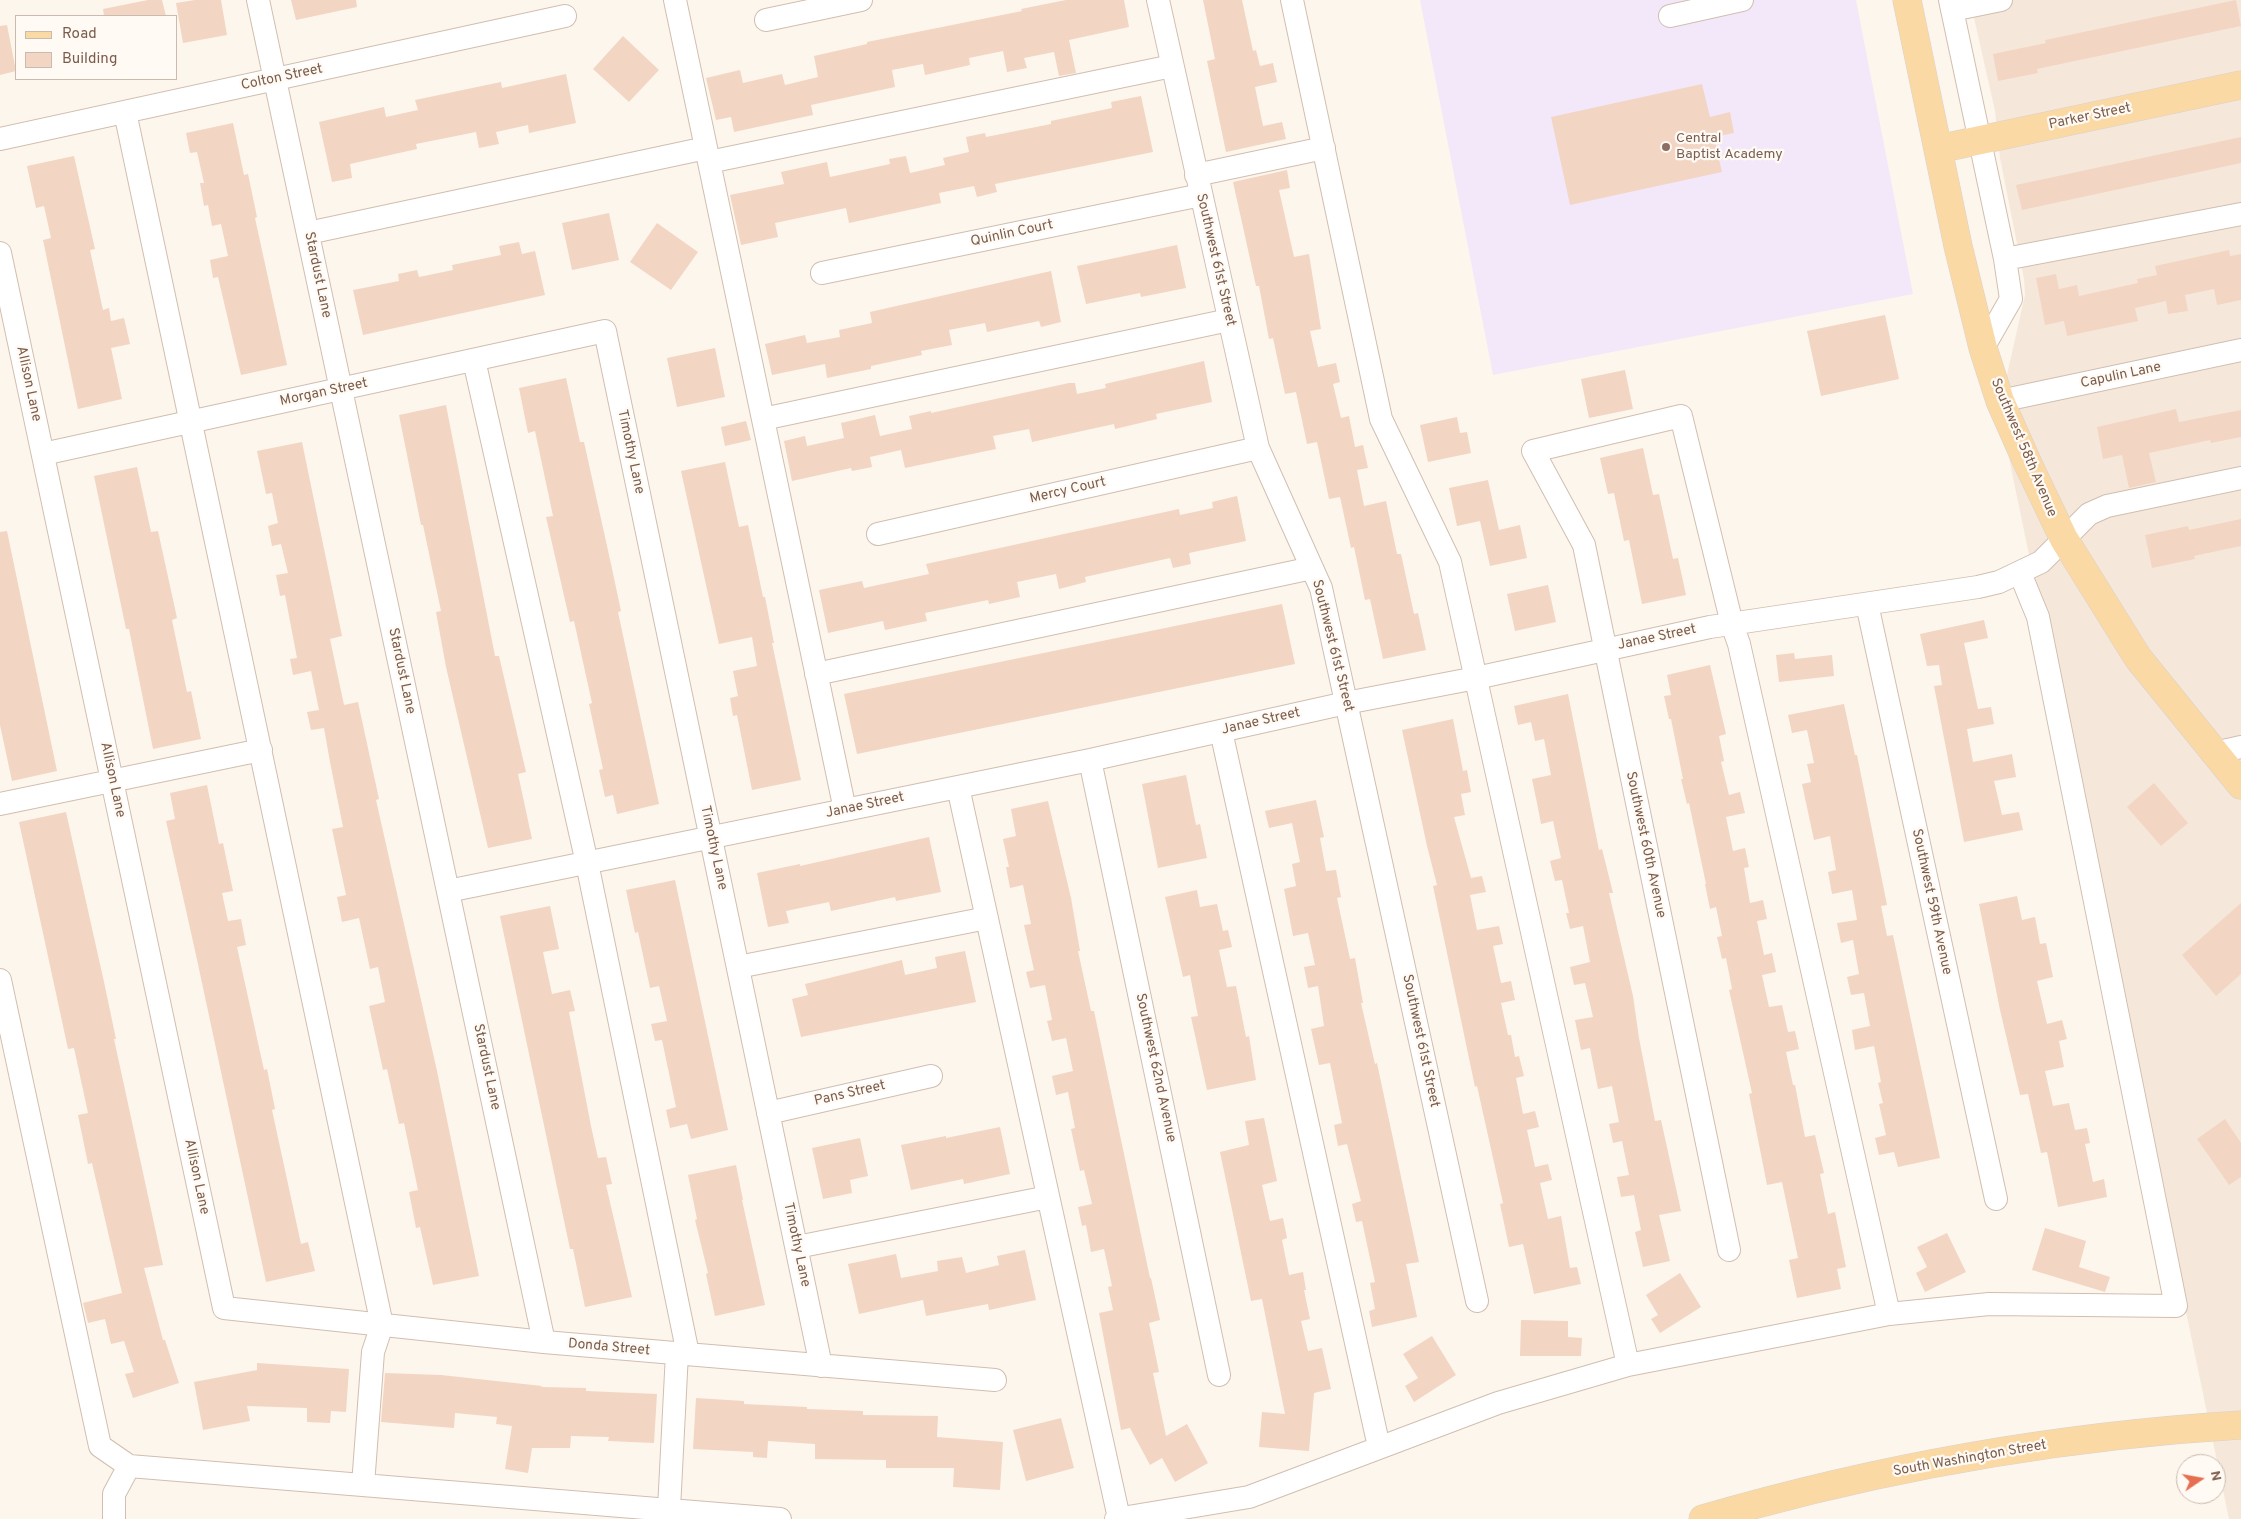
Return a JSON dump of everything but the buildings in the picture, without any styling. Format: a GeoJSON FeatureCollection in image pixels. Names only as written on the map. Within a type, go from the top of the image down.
{"type":"FeatureCollection","features":[{"type":"Feature","properties":{"kind":"main road","name":"Southwest 58th Avenue"},"geometry":{"type":"LineString","coordinates":[[1907,0],[1958,246],[1983,348],[2000,401],[2064,539],[2138,658],[2241,785]]}},
{"type":"Feature","properties":{"kind":"main road","name":"Parker Street"},"geometry":{"type":"LineString","coordinates":[[1938,149],[2241,85]]}},
{"type":"Feature","properties":{"kind":"main road","name":"South Washington Street"},"geometry":{"type":"LineString","coordinates":[[1703,1519],[1773,1499],[1914,1467],[2026,1448],[2176,1429],[2241,1425]]}},
{"type":"Feature","properties":{"kind":"street","name":"Stardust Lane"},"geometry":{"type":"LineString","coordinates":[[258,0],[544,1342]]}},
{"type":"Feature","properties":{"kind":"street"},"geometry":{"type":"LineString","coordinates":[[675,0],[845,810]]}},
{"type":"Feature","properties":{"kind":"street"},"geometry":{"type":"LineString","coordinates":[[766,20],[862,0]]}},
{"type":"Feature","properties":{"kind":"street","name":"Southwest 61st Street"},"geometry":{"type":"LineString","coordinates":[[1158,0],[1258,448],[1321,588],[1476,1301]]}},
{"type":"Feature","properties":{"kind":"street"},"geometry":{"type":"LineString","coordinates":[[1292,0],[1382,419],[1450,562],[1628,1365]]}},
{"type":"Feature","properties":{"kind":"street"},"geometry":{"type":"LineString","coordinates":[[1670,16],[1742,0]]}},
{"type":"Feature","properties":{"kind":"street"},"geometry":{"type":"LineString","coordinates":[[1983,348],[2011,299],[2005,259],[1951,5],[2001,0]]}},
{"type":"Feature","properties":{"kind":"street","name":"Colton Street"},"geometry":{"type":"LineString","coordinates":[[0,139],[565,16]]}},
{"type":"Feature","properties":{"kind":"street"},"geometry":{"type":"LineString","coordinates":[[308,233],[1172,66]]}},
{"type":"Feature","properties":{"kind":"street"},"geometry":{"type":"LineString","coordinates":[[125,112],[382,1325],[373,1352],[363,1485]]}},
{"type":"Feature","properties":{"kind":"street","name":"Quinlin Court"},"geometry":{"type":"LineString","coordinates":[[822,273],[1198,185],[1324,148]]}},
{"type":"Feature","properties":{"kind":"street"},"geometry":{"type":"LineString","coordinates":[[2005,259],[2241,214]]}},
{"type":"Feature","properties":{"kind":"street","name":"Allison Lane"},"geometry":{"type":"LineString","coordinates":[[0,253],[224,1308]]}},
{"type":"Feature","properties":{"kind":"street"},"geometry":{"type":"LineString","coordinates":[[763,419],[1229,320]]}},
{"type":"Feature","properties":{"kind":"street","name":"Morgan Street"},"geometry":{"type":"LineString","coordinates":[[42,454],[604,331]]}},
{"type":"Feature","properties":{"kind":"street","name":"Timothy Lane"},"geometry":{"type":"LineString","coordinates":[[604,331],[822,1366]]}},
{"type":"Feature","properties":{"kind":"street","name":"Capulin Lane"},"geometry":{"type":"LineString","coordinates":[[2000,401],[2241,350]]}},
{"type":"Feature","properties":{"kind":"street"},"geometry":{"type":"LineString","coordinates":[[474,360],[587,863],[682,1354],[669,1509]]}},
{"type":"Feature","properties":{"kind":"street","name":"Southwest 60th Avenue"},"geometry":{"type":"LineString","coordinates":[[1729,1250],[1584,545],[1533,451],[1681,416],[1732,624]]}},
{"type":"Feature","properties":{"kind":"street","name":"Mercy Court"},"geometry":{"type":"LineString","coordinates":[[878,534],[1258,448]]}},
{"type":"Feature","properties":{"kind":"street","name":"Janae Street"},"geometry":{"type":"LineString","coordinates":[[448,891],[1090,760],[1346,703],[1476,678],[1732,624],[1978,587],[2020,573],[2041,562],[2089,514],[2107,506],[2241,478]]}},
{"type":"Feature","properties":{"kind":"street"},"geometry":{"type":"LineString","coordinates":[[816,674],[1312,568]]}},
{"type":"Feature","properties":{"kind":"street"},"geometry":{"type":"LineString","coordinates":[[958,787],[1118,1518],[1249,1497],[1498,1403],[1628,1365],[1888,1314],[1988,1304],[2176,1306],[2038,617],[2020,573]]}},
{"type":"Feature","properties":{"kind":"street","name":"Southwest 59th Avenue"},"geometry":{"type":"LineString","coordinates":[[1867,604],[1996,1199]]}},
{"type":"Feature","properties":{"kind":"street"},"geometry":{"type":"LineString","coordinates":[[1732,624],[1741,654],[1888,1314]]}},
{"type":"Feature","properties":{"kind":"street"},"geometry":{"type":"LineString","coordinates":[[1220,731],[1379,1447]]}},
{"type":"Feature","properties":{"kind":"street"},"geometry":{"type":"LineString","coordinates":[[2214,753],[2241,747]]}},
{"type":"Feature","properties":{"kind":"street"},"geometry":{"type":"LineString","coordinates":[[0,804],[261,750]]}},
{"type":"Feature","properties":{"kind":"street","name":"Southwest 62nd Avenue"},"geometry":{"type":"LineString","coordinates":[[1090,760],[1219,1375]]}},
{"type":"Feature","properties":{"kind":"street"},"geometry":{"type":"LineString","coordinates":[[738,966],[986,918]]}},
{"type":"Feature","properties":{"kind":"street"},"geometry":{"type":"LineString","coordinates":[[0,980],[100,1446],[128,1466],[780,1519]]}},
{"type":"Feature","properties":{"kind":"street","name":"Pans Street"},"geometry":{"type":"LineString","coordinates":[[768,1113],[930,1076]]}},
{"type":"Feature","properties":{"kind":"street"},"geometry":{"type":"LineString","coordinates":[[797,1247],[1048,1197]]}},
{"type":"Feature","properties":{"kind":"street","name":"Donda Street"},"geometry":{"type":"LineString","coordinates":[[224,1308],[544,1342],[995,1380]]}},
{"type":"Feature","properties":{"kind":"street"},"geometry":{"type":"LineString","coordinates":[[114,1519],[114,1494],[128,1466]]}},
{"type":"Feature","properties":{"kind":"shaded area","name":"Central Baptist Academy"},"geometry":{"type":"Polygon","coordinates":[[[1420,0],[1856,0],[1913,294],[1493,375],[1420,0]]]}},
{"type":"Feature","properties":{"kind":"shaded area"},"geometry":{"type":"Polygon","coordinates":[[[1970,0],[2241,0],[2241,1519],[2229,1519],[2226,1504],[2226,1454],[2216,1454],[1999,410],[2025,295],[2024,279],[2000,158],[1995,111],[1970,0]]]}},
{"type":"Feature","properties":{"kind":"place","name":"Central Baptist Academy"},"geometry":{"type":"Point","coordinates":[1666,147]}}]}
